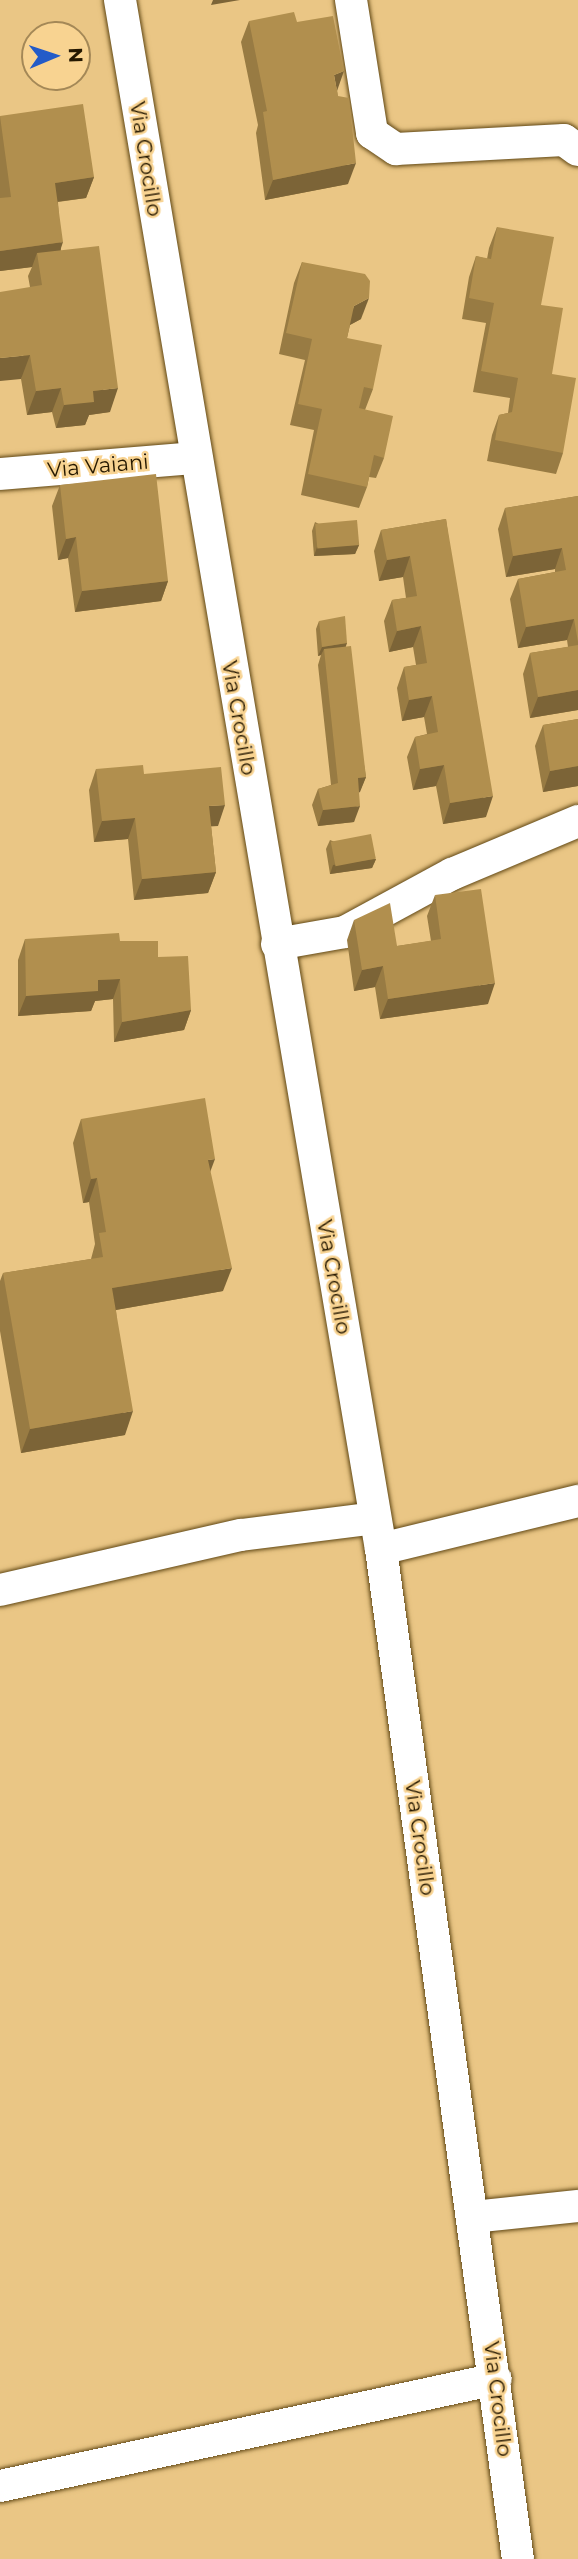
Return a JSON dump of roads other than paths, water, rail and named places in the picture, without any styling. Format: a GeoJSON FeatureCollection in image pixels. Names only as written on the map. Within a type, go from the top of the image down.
{"type":"FeatureCollection","features":[{"type":"Feature","properties":{"kind":"street","name":"Via Crocillo"},"geometry":{"type":"LineString","coordinates":[[120,0],[276,944],[381,1549],[496,2379],[518,2559]]}},
{"type":"Feature","properties":{"kind":"street"},"geometry":{"type":"LineString","coordinates":[[351,0],[372,132],[380,138],[397,149],[565,140],[578,150]]}},
{"type":"Feature","properties":{"kind":"street","name":"Via Vaiani"},"geometry":{"type":"LineString","coordinates":[[0,474],[195,458]]}},
{"type":"Feature","properties":{"kind":"street"},"geometry":{"type":"LineString","coordinates":[[276,944],[345,932],[452,874],[578,821]]}},
{"type":"Feature","properties":{"kind":"street"},"geometry":{"type":"LineString","coordinates":[[381,1549],[578,1501]]}},
{"type":"Feature","properties":{"kind":"street"},"geometry":{"type":"LineString","coordinates":[[0,1590],[241,1535],[375,1518]]}},
{"type":"Feature","properties":{"kind":"street"},"geometry":{"type":"LineString","coordinates":[[473,2217],[578,2206]]}},
{"type":"Feature","properties":{"kind":"street"},"geometry":{"type":"LineString","coordinates":[[0,2486],[496,2379]]}}]}
